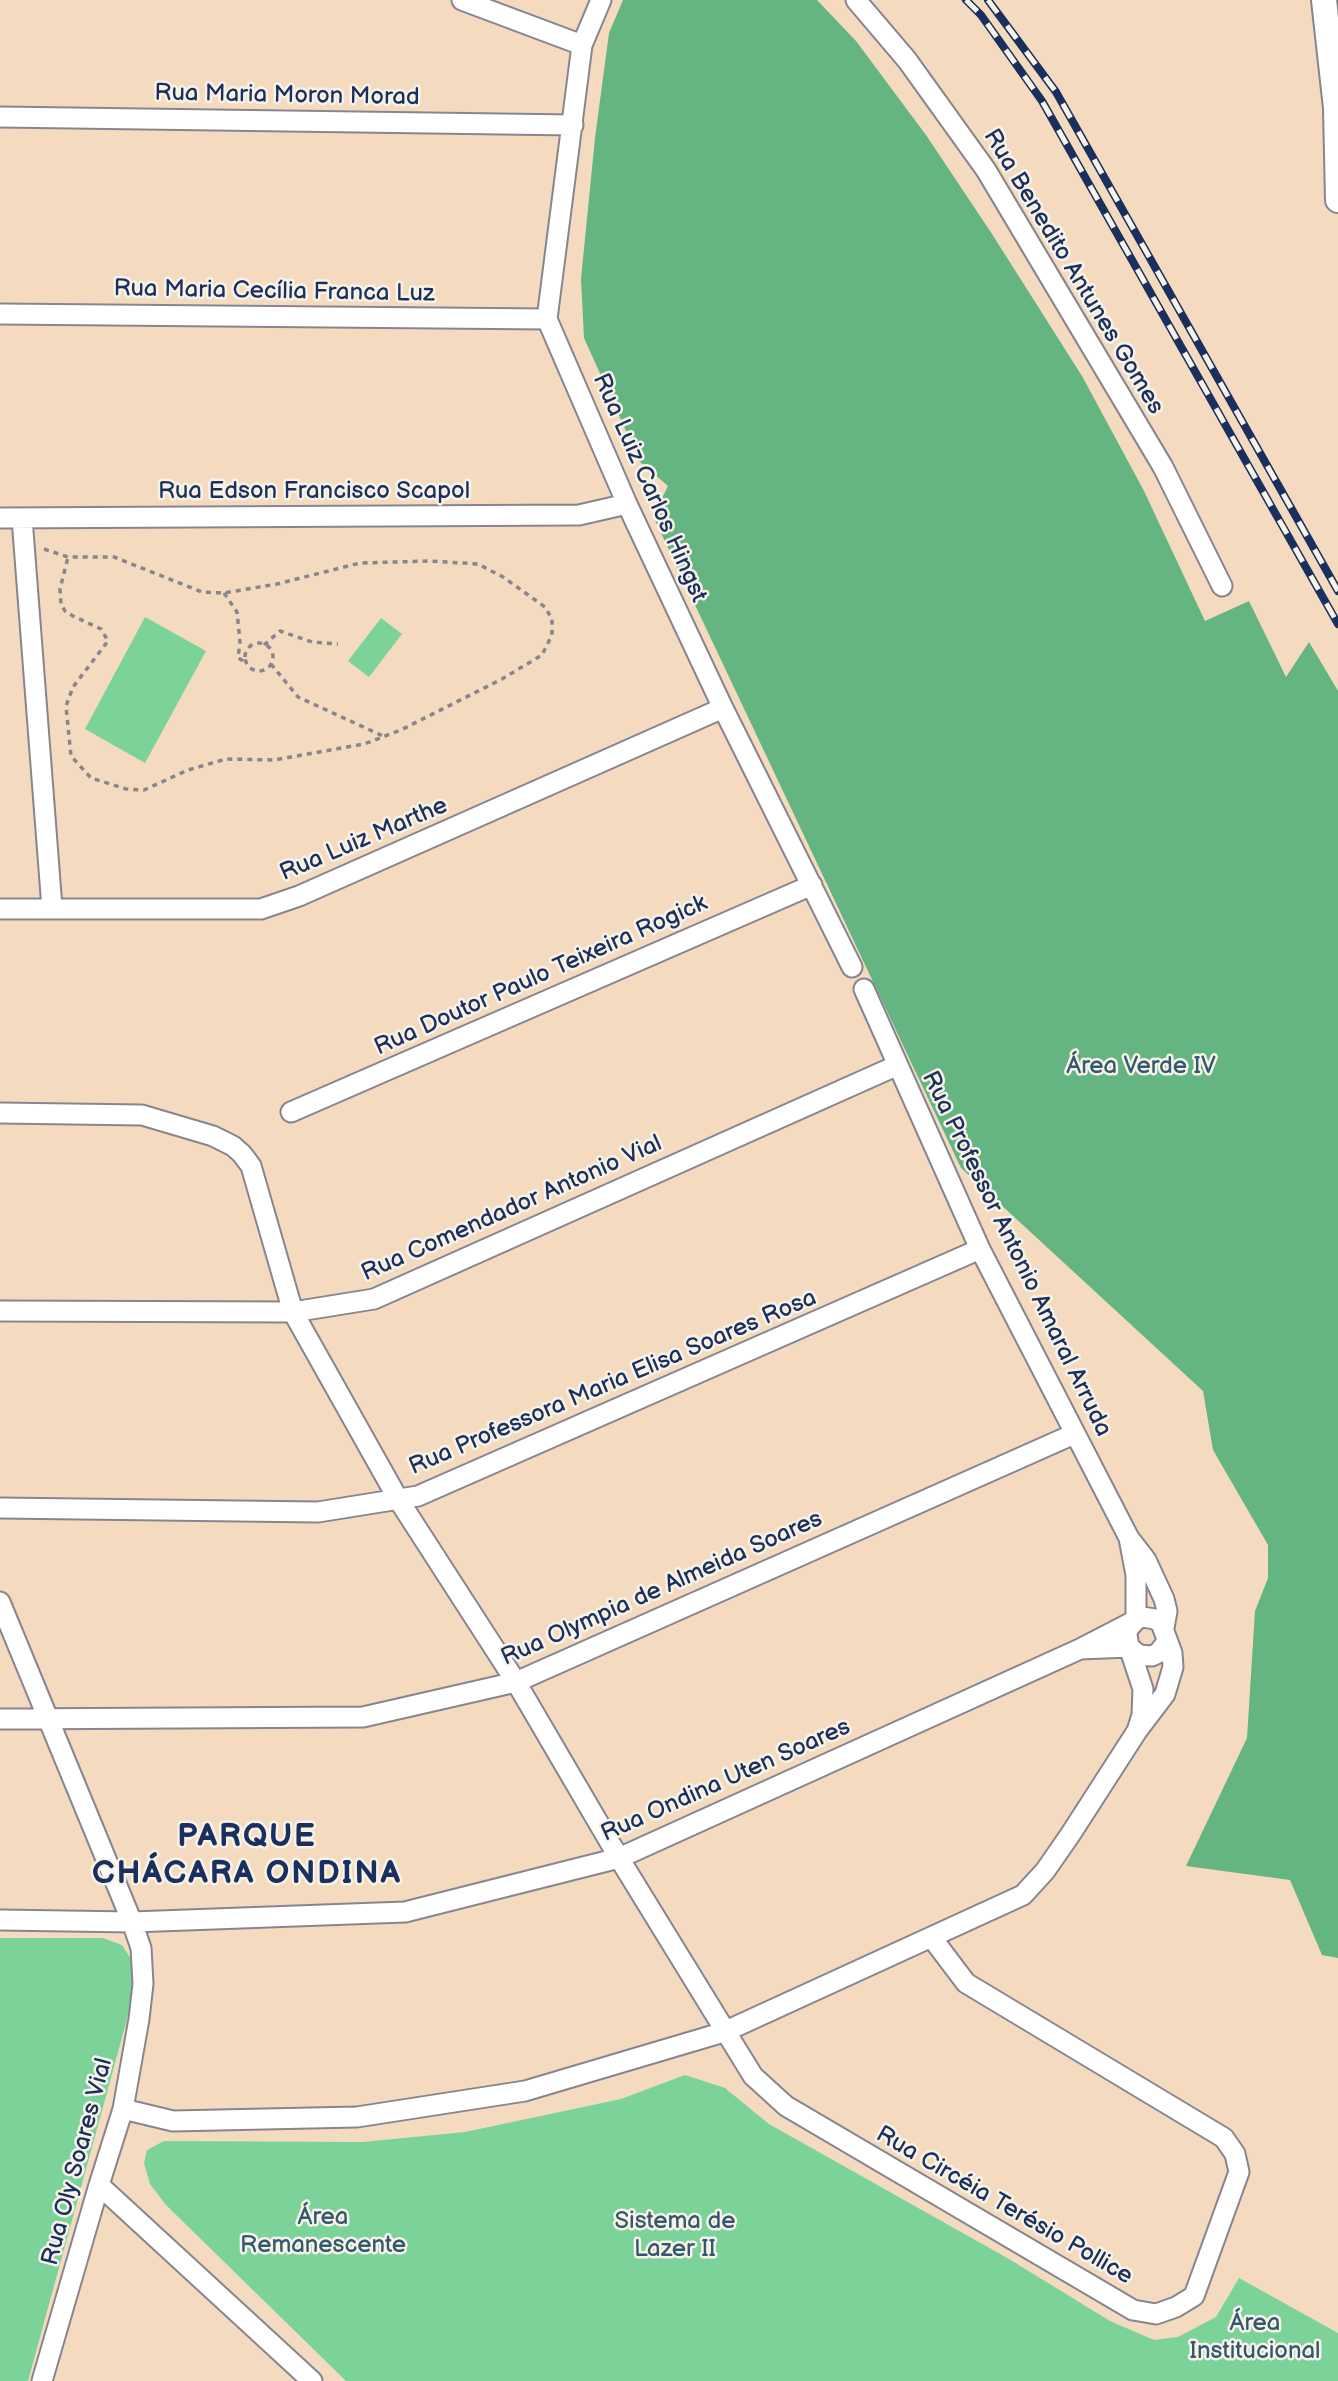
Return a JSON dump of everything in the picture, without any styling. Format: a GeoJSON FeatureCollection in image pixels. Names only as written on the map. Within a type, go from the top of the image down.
{"type":"FeatureCollection","features":[{"type":"Feature","properties":{"kind":"street"},"geometry":{"type":"LineString","coordinates":[[462,0],[582,45]]}},
{"type":"Feature","properties":{"kind":"street"},"geometry":{"type":"LineString","coordinates":[[547,319],[582,45],[601,0]]}},
{"type":"Feature","properties":{"kind":"street","name":"Rua Benedito Antunes Gomes"},"geometry":{"type":"LineString","coordinates":[[856,0],[907,60],[986,170],[1163,467],[1222,586]]}},
{"type":"Feature","properties":{"kind":"street"},"geometry":{"type":"LineString","coordinates":[[1324,0],[1336,108],[1338,200]]}},
{"type":"Feature","properties":{"kind":"street","name":"Rua Maria Moron Morad"},"geometry":{"type":"LineString","coordinates":[[0,117],[573,125]]}},
{"type":"Feature","properties":{"kind":"street","name":"Rua Maria Cecília Franca Luz"},"geometry":{"type":"LineString","coordinates":[[0,314],[547,319]]}},
{"type":"Feature","properties":{"kind":"street","name":"Rua Luiz Carlos Hingst"},"geometry":{"type":"LineString","coordinates":[[547,319],[627,504],[723,708],[852,967]]}},
{"type":"Feature","properties":{"kind":"street","name":"Rua Edson Francisco Scapol"},"geometry":{"type":"LineString","coordinates":[[0,518],[579,515],[627,504]]}},
{"type":"Feature","properties":{"kind":"street"},"geometry":{"type":"LineString","coordinates":[[22,518],[52,908]]}},
{"type":"Feature","properties":{"kind":"street","name":"Rua Luiz Marthe"},"geometry":{"type":"LineString","coordinates":[[0,909],[261,909],[299,897],[723,708]]}},
{"type":"Feature","properties":{"kind":"street","name":"Rua Doutor Paulo Teixeira Rogick"},"geometry":{"type":"LineString","coordinates":[[290,1112],[812,886]]}},
{"type":"Feature","properties":{"kind":"street","name":"Rua Professor Antonio Amaral Arruda"},"geometry":{"type":"LineString","coordinates":[[864,989],[981,1249],[1129,1538]]}},
{"type":"Feature","properties":{"kind":"street","name":"Rua Comendador Antonio Vial"},"geometry":{"type":"LineString","coordinates":[[0,1311],[293,1312],[374,1299],[898,1065]]}},
{"type":"Feature","properties":{"kind":"street","name":"Rua Circéia Terésio Pollice"},"geometry":{"type":"LineString","coordinates":[[0,1113],[142,1115],[213,1136],[233,1146],[251,1166],[293,1312],[398,1499],[516,1682],[619,1858],[753,2076],[786,2106],[1133,2310],[1156,2314],[1176,2307],[1194,2296],[1240,2172],[1235,2154],[1224,2138],[966,1983],[932,1938]]}},
{"type":"Feature","properties":{"kind":"street","name":"Rua Professora Maria Elisa Soares Rosa"},"geometry":{"type":"LineString","coordinates":[[0,1508],[318,1512],[418,1496],[981,1249]]}},
{"type":"Feature","properties":{"kind":"street","name":"Rua Olympia de Almeida Soares"},"geometry":{"type":"LineString","coordinates":[[0,1719],[363,1717],[516,1682],[1074,1434]]}},
{"type":"Feature","properties":{"kind":"street"},"geometry":{"type":"LineString","coordinates":[[1129,1538],[1136,1575],[1136,1620]]}},
{"type":"Feature","properties":{"kind":"street"},"geometry":{"type":"LineString","coordinates":[[1080,1649],[1129,1647],[1145,1657],[1158,1653],[1166,1635],[1167,1611],[1164,1599],[1146,1560],[1129,1538]]}},
{"type":"Feature","properties":{"kind":"street","name":"Rua Oly Soares Vial"},"geometry":{"type":"LineString","coordinates":[[0,1602],[132,1922],[141,1948],[143,1983],[123,2109],[42,2381]]}},
{"type":"Feature","properties":{"kind":"street"},"geometry":{"type":"LineString","coordinates":[[123,2109],[173,2120],[357,2117],[525,2091],[724,2032],[1023,1895],[1045,1871],[1165,1694],[1173,1667],[1172,1653],[1166,1635],[1155,1619],[1142,1617],[1128,1629],[1127,1635],[1143,1689],[1138,1731]]}},
{"type":"Feature","properties":{"kind":"street","name":"Rua Ondina Uten Soares"},"geometry":{"type":"LineString","coordinates":[[0,1920],[132,1922],[405,1912],[619,1858],[1080,1649],[1136,1620]]}},
{"type":"Feature","properties":{"kind":"street"},"geometry":{"type":"LineString","coordinates":[[99,2185],[312,2381]]}},
{"type":"Feature","properties":{"kind":"path"},"geometry":{"type":"LineString","coordinates":[[25,543],[68,557],[114,557],[202,592],[224,593],[277,584],[360,563],[430,561],[478,564],[545,607],[552,619],[552,635],[542,655],[447,708],[384,737],[364,744],[274,760],[226,759],[188,770],[144,790],[126,789],[91,778],[71,756],[66,706],[73,687],[108,641],[101,629],[65,611],[61,604],[60,589],[68,557]]}},
{"type":"Feature","properties":{"kind":"path"},"geometry":{"type":"LineString","coordinates":[[224,593],[237,612],[240,642],[238,657],[255,671],[264,670],[271,664],[273,656],[264,645]]}},
{"type":"Feature","properties":{"kind":"path"},"geometry":{"type":"LineString","coordinates":[[245,662],[245,652],[251,645],[264,645],[281,631],[312,642],[338,644]]}},
{"type":"Feature","properties":{"kind":"path"},"geometry":{"type":"LineString","coordinates":[[271,664],[298,697],[384,737]]}},
{"type":"Feature","properties":{"kind":"green space","name":"Área Verde IV"},"geometry":{"type":"Polygon","coordinates":[[[623,0],[817,0],[856,41],[926,135],[1082,376],[1144,491],[1205,621],[1249,601],[1286,677],[1309,642],[1338,691],[1338,1958],[1322,1955],[1290,1880],[1186,1866],[1247,1738],[1255,1611],[1268,1578],[1268,1545],[1213,1450],[1203,1391],[961,1168],[653,516],[668,486],[640,462],[584,338],[581,279],[595,138],[609,33],[623,0]]]}},
{"type":"Feature","properties":{"kind":"green space"},"geometry":{"type":"Polygon","coordinates":[[[145,617],[206,651],[145,763],[85,729],[145,617]]]}},
{"type":"Feature","properties":{"kind":"green space"},"geometry":{"type":"Polygon","coordinates":[[[381,618],[402,634],[369,677],[348,661],[381,618]]]}},
{"type":"Feature","properties":{"kind":"green space"},"geometry":{"type":"Polygon","coordinates":[[[0,1938],[103,1938],[122,1945],[131,1959],[133,1976],[126,2023],[28,2381],[0,2381],[0,1938]]]}},
{"type":"Feature","properties":{"kind":"green space","name":"Sistema de Lazer II"},"geometry":{"type":"Polygon","coordinates":[[[685,2075],[725,2088],[769,2124],[1009,2259],[1110,2321],[1154,2340],[1178,2337],[1216,2317],[1239,2278],[1338,2333],[1338,2381],[346,2381],[166,2205],[150,2184],[144,2163],[147,2150],[164,2141],[363,2142],[465,2132],[621,2099],[685,2075]]]}},
{"type":"Feature","properties":{"kind":"railway"},"geometry":{"type":"LineString","coordinates":[[966,0],[981,15],[1042,101],[1338,624]]}},
{"type":"Feature","properties":{"kind":"railway"},"geometry":{"type":"LineString","coordinates":[[988,0],[1056,92],[1338,591]]}},
{"type":"Feature","properties":{"kind":"district","name":"PARQUE CHÁCARA ONDINA"},"geometry":{"type":"Point","coordinates":[247,1856]}},
{"type":"Feature","properties":{"kind":"park label","name":"Área Remanescente"},"geometry":{"type":"Point","coordinates":[323,2232]}},
{"type":"Feature","properties":{"kind":"park label","name":"Área Institucional"},"geometry":{"type":"Point","coordinates":[1255,2338]}}]}
